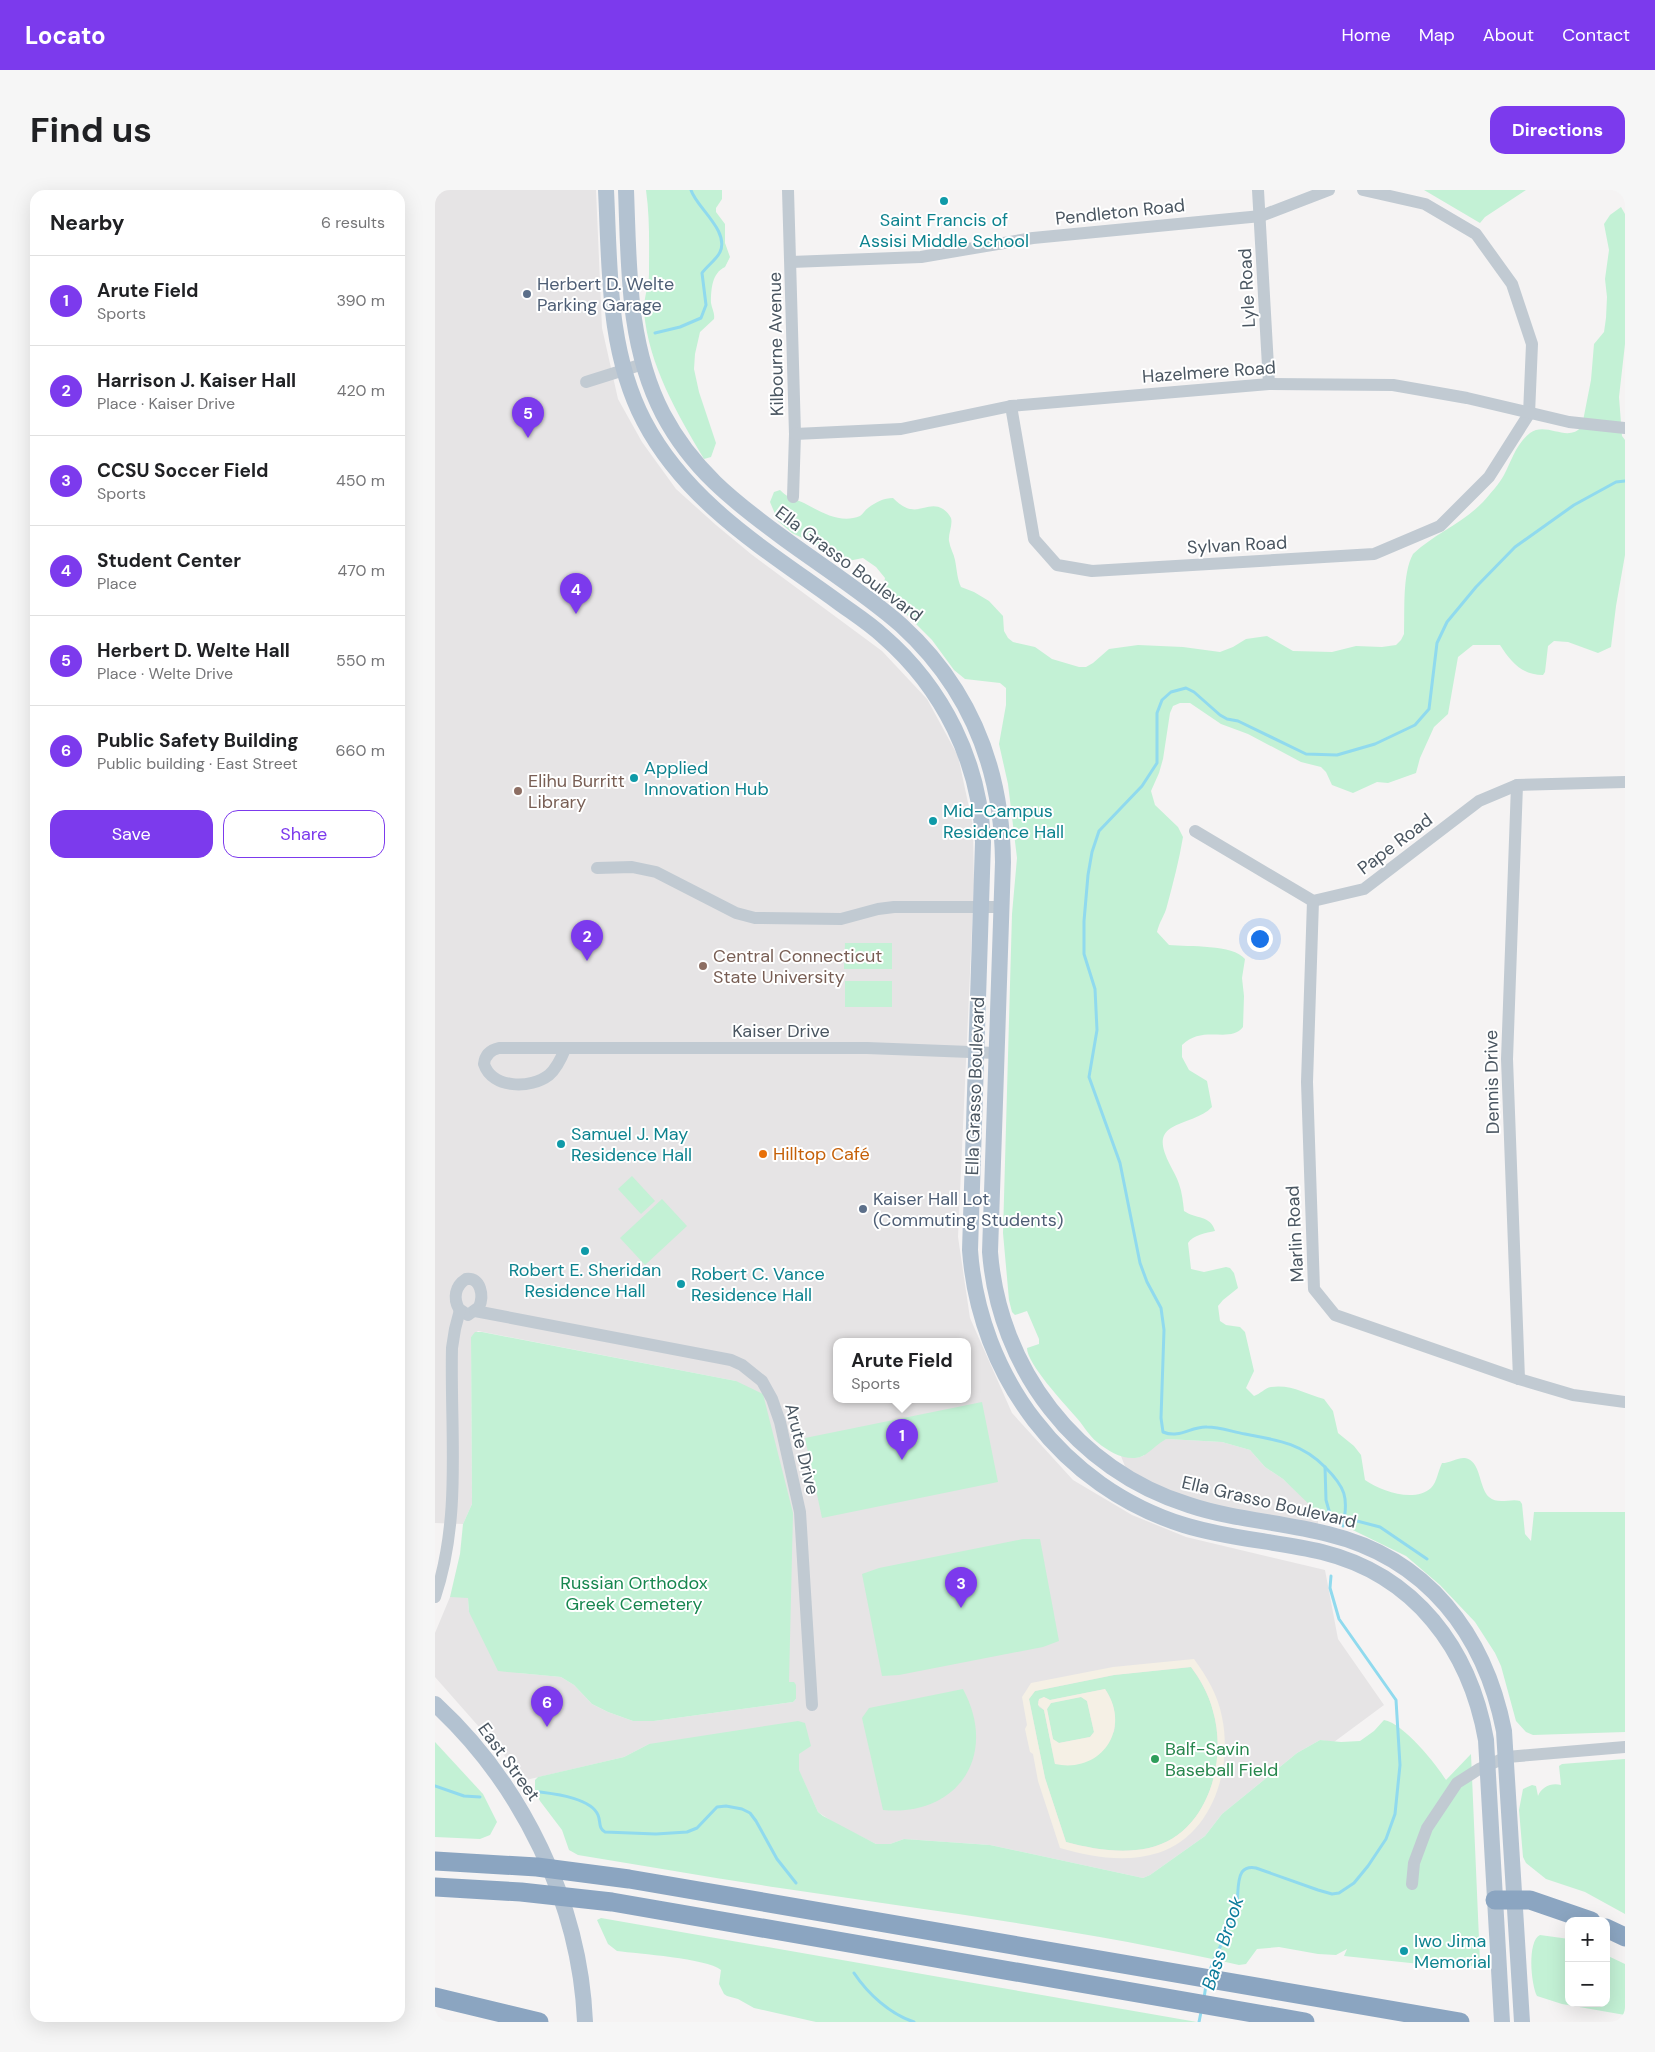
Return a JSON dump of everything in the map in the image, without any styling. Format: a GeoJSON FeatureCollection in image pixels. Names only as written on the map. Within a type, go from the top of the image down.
{"type":"FeatureCollection","features":[{"type":"Feature","properties":{"kind":"highway"},"geometry":{"type":"LineString","coordinates":[[435,1861],[511,1864],[577,1871],[1460,2022]]}},
{"type":"Feature","properties":{"kind":"highway"},"geometry":{"type":"LineString","coordinates":[[435,1887],[521,1892],[587,1899],[1305,2022]]}},
{"type":"Feature","properties":{"kind":"highway"},"geometry":{"type":"LineString","coordinates":[[1495,1900],[1530,1900],[1581,1917]]}},
{"type":"Feature","properties":{"kind":"highway"},"geometry":{"type":"LineString","coordinates":[[1610,1930],[1625,1937]]}},
{"type":"Feature","properties":{"kind":"highway"},"geometry":{"type":"LineString","coordinates":[[435,1997],[539,2022]]}},
{"type":"Feature","properties":{"kind":"main road","name":"Ella Grasso Boulevard"},"geometry":{"type":"LineString","coordinates":[[606,190],[615,333],[624,370],[645,422],[678,472],[719,515],[868,624],[892,644],[926,682],[949,716],[967,757],[981,810],[983,842],[970,1258],[985,1329],[999,1365],[1031,1417],[1055,1445],[1087,1474],[1116,1494],[1151,1512],[1183,1524],[1331,1555],[1357,1564],[1400,1589],[1421,1608],[1444,1634],[1459,1656],[1478,1704],[1485,1739],[1502,2022]]}},
{"type":"Feature","properties":{"kind":"main road","name":"Ella Grasso Boulevard"},"geometry":{"type":"LineString","coordinates":[[626,190],[631,303],[637,342],[643,364],[663,414],[691,457],[731,499],[901,625],[939,666],[963,702],[986,753],[998,798],[1003,848],[990,1260],[1003,1323],[1027,1376],[1046,1404],[1070,1433],[1097,1457],[1129,1479],[1154,1492],[1187,1505],[1339,1537],[1361,1544],[1388,1558],[1418,1578],[1439,1597],[1455,1616],[1473,1642],[1486,1667],[1504,1731],[1521,2022]]}},
{"type":"Feature","properties":{"kind":"main road"},"geometry":{"type":"LineString","coordinates":[[776,557],[788,541]]}},
{"type":"Feature","properties":{"kind":"main road"},"geometry":{"type":"LineString","coordinates":[[1261,1541],[1265,1522]]}},
{"type":"Feature","properties":{"kind":"main road"},"geometry":{"type":"LineString","coordinates":[[1377,1575],[1388,1558]]}},
{"type":"Feature","properties":{"kind":"main road","name":"East Street"},"geometry":{"type":"LineString","coordinates":[[435,1704],[468,1738],[499,1776],[520,1809],[541,1850],[562,1903],[574,1945],[585,2022]]}},
{"type":"Feature","properties":{"kind":"street","name":"Kilbourne Avenue"},"geometry":{"type":"LineString","coordinates":[[788,190],[795,434],[793,497]]}},
{"type":"Feature","properties":{"kind":"street","name":"Lyle Road"},"geometry":{"type":"LineString","coordinates":[[1258,190],[1261,216],[1269,384]]}},
{"type":"Feature","properties":{"kind":"street","name":"Pendleton Road"},"geometry":{"type":"LineString","coordinates":[[791,262],[921,257],[1033,238],[1261,216],[1329,190]]}},
{"type":"Feature","properties":{"kind":"street"},"geometry":{"type":"LineString","coordinates":[[1363,190],[1425,204],[1476,234],[1512,284],[1531,344],[1529,414]]}},
{"type":"Feature","properties":{"kind":"street"},"geometry":{"type":"LineString","coordinates":[[586,382],[643,364]]}},
{"type":"Feature","properties":{"kind":"street","name":"Hazelmere Road"},"geometry":{"type":"LineString","coordinates":[[795,434],[901,429],[1011,406],[1269,384],[1393,385],[1467,398],[1569,422],[1625,428]]}},
{"type":"Feature","properties":{"kind":"street","name":"Sylvan Road"},"geometry":{"type":"LineString","coordinates":[[1011,406],[1034,539],[1057,565],[1093,571],[1373,554],[1440,526],[1489,476],[1529,414]]}},
{"type":"Feature","properties":{"kind":"street","name":"Pape Road"},"geometry":{"type":"LineString","coordinates":[[1313,901],[1364,889],[1479,801],[1517,784],[1625,782]]}},
{"type":"Feature","properties":{"kind":"street","name":"Dennis Drive"},"geometry":{"type":"LineString","coordinates":[[1517,784],[1507,1059],[1519,1379]]}},
{"type":"Feature","properties":{"kind":"street"},"geometry":{"type":"LineString","coordinates":[[1195,830],[1313,901]]}},
{"type":"Feature","properties":{"kind":"street"},"geometry":{"type":"LineString","coordinates":[[597,868],[632,867],[656,872],[736,913],[761,919],[841,919],[878,909],[894,907],[1002,907]]}},
{"type":"Feature","properties":{"kind":"street","name":"Marlin Road"},"geometry":{"type":"LineString","coordinates":[[1313,901],[1307,1082],[1314,1289],[1335,1315],[1519,1379],[1573,1395],[1625,1402]]}},
{"type":"Feature","properties":{"kind":"street","name":"Kaiser Drive"},"geometry":{"type":"LineString","coordinates":[[565,1049],[559,1064],[548,1076],[534,1083],[519,1085],[503,1082],[490,1074],[484,1064],[486,1055],[494,1049],[867,1048],[996,1053]]}},
{"type":"Feature","properties":{"kind":"street"},"geometry":{"type":"LineString","coordinates":[[469,1278],[477,1282],[481,1291],[481,1302],[475,1311],[467,1315],[460,1310],[456,1303],[456,1291],[461,1282],[469,1278]]}},
{"type":"Feature","properties":{"kind":"street"},"geometry":{"type":"LineString","coordinates":[[435,1597],[444,1566],[451,1524],[452,1348],[460,1310]]}},
{"type":"Feature","properties":{"kind":"street","name":"Arute Drive"},"geometry":{"type":"LineString","coordinates":[[475,1311],[731,1360],[742,1365],[762,1381],[773,1399],[780,1422],[800,1512],[812,1705]]}},
{"type":"Feature","properties":{"kind":"street"},"geometry":{"type":"LineString","coordinates":[[1412,1884],[1414,1863],[1427,1828],[1457,1783],[1487,1765],[1507,1757],[1625,1747]]}},
{"type":"Feature","properties":{"kind":"shaded area","name":"Central Connecticut State University"},"geometry":{"type":"Polygon","coordinates":[[[435,190],[596,190],[602,328],[618,399],[642,442],[676,489],[716,525],[751,554],[882,651],[927,699],[958,756],[973,826],[974,885],[958,1237],[970,1318],[1012,1413],[1073,1480],[1132,1515],[1186,1537],[1325,1570],[1338,1639],[1384,1705],[1334,1742],[1320,1740],[1297,1753],[1222,1814],[1205,1836],[1143,1878],[990,1845],[904,1839],[890,1844],[876,1844],[836,1824],[818,1812],[799,1771],[799,1754],[649,1744],[624,1757],[526,1780],[435,1677],[435,1633],[450,1597],[468,1597],[469,1612],[519,1673],[561,1677],[574,1685],[592,1704],[633,1721],[654,1721],[793,1702],[796,1699],[789,1682],[736,1381],[478,1331],[471,1337],[472,1504],[463,1524],[435,1523],[435,190]]]}},
{"type":"Feature","properties":{"kind":"shaded area"},"geometry":{"type":"Polygon","coordinates":[[[1167,1439],[1222,1442],[1250,1450],[1265,1467],[1283,1479],[1308,1502],[1318,1513],[1318,1524],[1239,1511],[1176,1495],[1126,1469],[1121,1456],[1136,1458],[1143,1456],[1160,1441],[1167,1439]]]}},
{"type":"Feature","properties":{"kind":"green space"},"geometry":{"type":"Polygon","coordinates":[[[646,190],[722,190],[722,199],[716,208],[716,212],[725,224],[725,243],[730,257],[725,267],[717,273],[713,282],[711,303],[714,319],[700,332],[695,354],[694,369],[699,392],[716,443],[711,457],[704,459],[674,407],[658,370],[647,332],[644,312],[649,274],[649,222],[646,190]]]}},
{"type":"Feature","properties":{"kind":"green space"},"geometry":{"type":"Polygon","coordinates":[[[1424,190],[1526,190],[1485,217],[1480,223],[1424,190]]]}},
{"type":"Feature","properties":{"kind":"green space"},"geometry":{"type":"Polygon","coordinates":[[[1621,207],[1625,214],[1625,344],[1619,397],[1622,436],[1625,440],[1625,555],[1611,647],[1598,653],[1568,642],[1554,641],[1548,646],[1543,675],[1523,670],[1508,657],[1500,645],[1473,645],[1458,657],[1448,714],[1434,727],[1420,758],[1416,773],[1388,783],[1377,782],[1353,793],[1332,785],[1326,772],[1321,767],[1301,762],[1248,734],[1221,724],[1190,703],[1180,703],[1173,706],[1170,713],[1163,759],[1151,791],[1155,805],[1178,827],[1183,837],[1167,906],[1157,932],[1169,945],[1221,949],[1239,954],[1245,959],[1242,978],[1244,996],[1243,1027],[1238,1032],[1231,1034],[1199,1036],[1190,1039],[1182,1045],[1182,1057],[1189,1070],[1207,1081],[1212,1107],[1203,1114],[1171,1128],[1165,1134],[1163,1147],[1180,1187],[1184,1211],[1210,1222],[1215,1231],[1196,1236],[1188,1243],[1191,1269],[1204,1272],[1226,1267],[1230,1268],[1234,1273],[1238,1288],[1218,1306],[1220,1321],[1226,1325],[1240,1327],[1245,1332],[1254,1371],[1246,1388],[1254,1396],[1269,1388],[1278,1386],[1292,1388],[1324,1399],[1333,1411],[1338,1433],[1354,1446],[1361,1455],[1365,1480],[1388,1491],[1407,1495],[1416,1495],[1424,1492],[1433,1486],[1442,1463],[1463,1458],[1470,1460],[1477,1469],[1483,1488],[1489,1497],[1496,1501],[1520,1501],[1522,1504],[1525,1534],[1531,1541],[1534,1512],[1625,1512],[1625,1732],[1533,1735],[1526,1732],[1516,1721],[1501,1666],[1475,1622],[1440,1585],[1406,1556],[1318,1513],[1283,1479],[1265,1467],[1250,1450],[1222,1442],[1167,1439],[1144,1456],[1130,1458],[1115,1454],[1091,1436],[1033,1364],[1027,1348],[1039,1344],[1039,1339],[1027,1311],[1015,1315],[1012,1312],[1009,1300],[1003,1233],[1012,914],[1017,858],[1008,784],[999,744],[1006,705],[1006,688],[1000,683],[965,679],[954,670],[932,640],[890,598],[883,588],[885,578],[876,567],[863,558],[848,561],[838,559],[823,548],[792,533],[778,521],[770,502],[774,492],[780,490],[789,497],[824,513],[845,519],[860,516],[874,504],[890,498],[908,508],[914,509],[931,506],[943,509],[951,518],[949,541],[961,587],[989,601],[1003,616],[1004,631],[1013,642],[1035,647],[1052,659],[1079,667],[1086,667],[1093,663],[1109,649],[1138,645],[1183,647],[1220,652],[1246,639],[1267,636],[1293,651],[1332,652],[1356,646],[1382,647],[1396,645],[1404,634],[1407,572],[1413,554],[1430,540],[1467,516],[1483,502],[1500,482],[1518,447],[1530,433],[1543,429],[1570,433],[1582,426],[1591,380],[1594,344],[1604,332],[1606,318],[1607,297],[1605,279],[1609,250],[1604,224],[1610,215],[1621,207]]]}},
{"type":"Feature","properties":{"kind":"green space"},"geometry":{"type":"Polygon","coordinates":[[[845,943],[892,943],[892,969],[844,969],[845,943]]]}},
{"type":"Feature","properties":{"kind":"green space"},"geometry":{"type":"Polygon","coordinates":[[[845,981],[892,981],[892,1007],[845,1007],[845,981]]]}},
{"type":"Feature","properties":{"kind":"green space"},"geometry":{"type":"Polygon","coordinates":[[[632,1176],[655,1201],[641,1214],[618,1189],[632,1176]]]}},
{"type":"Feature","properties":{"kind":"green space"},"geometry":{"type":"Polygon","coordinates":[[[662,1199],[687,1226],[645,1265],[620,1238],[662,1199]]]}},
{"type":"Feature","properties":{"kind":"green space","name":"Russian Orthodox Greek Cemetery"},"geometry":{"type":"Polygon","coordinates":[[[475,1332],[736,1381],[763,1394],[793,1513],[789,1682],[794,1682],[796,1685],[796,1699],[793,1702],[654,1721],[633,1721],[592,1704],[574,1685],[561,1677],[498,1671],[469,1612],[468,1598],[450,1597],[460,1554],[463,1524],[472,1504],[471,1337],[475,1332]]]}},
{"type":"Feature","properties":{"kind":"green space"},"geometry":{"type":"Polygon","coordinates":[[[982,1402],[998,1482],[822,1518],[805,1438],[982,1402]]]}},
{"type":"Feature","properties":{"kind":"green space"},"geometry":{"type":"Polygon","coordinates":[[[1023,1539],[1040,1539],[1059,1641],[1043,1647],[899,1675],[882,1676],[862,1574],[879,1568],[1023,1539]]]}},
{"type":"Feature","properties":{"kind":"green space","name":"Balf-Savin Baseball Field"},"geometry":{"type":"Polygon","coordinates":[[[1191,1667],[1209,1699],[1217,1731],[1215,1774],[1199,1813],[1186,1828],[1169,1841],[1139,1850],[1107,1850],[1066,1842],[1045,1778],[1029,1699],[1035,1691],[1114,1675],[1191,1667]],[[1105,1689],[1050,1700],[1044,1697],[1038,1701],[1039,1707],[1044,1710],[1055,1764],[1114,1732],[1115,1715],[1105,1689]]]}},
{"type":"Feature","properties":{"kind":"green space"},"geometry":{"type":"Polygon","coordinates":[[[963,1689],[973,1714],[976,1737],[973,1759],[964,1777],[950,1792],[932,1803],[909,1810],[883,1810],[862,1718],[869,1708],[963,1689]]]}},
{"type":"Feature","properties":{"kind":"green space"},"geometry":{"type":"Polygon","coordinates":[[[1081,1697],[1087,1701],[1094,1732],[1090,1737],[1059,1743],[1053,1740],[1047,1709],[1051,1703],[1081,1697]]]}},
{"type":"Feature","properties":{"kind":"green space"},"geometry":{"type":"Polygon","coordinates":[[[1384,1720],[1392,1723],[1410,1736],[1446,1780],[1471,1754],[1480,1962],[1476,1966],[1420,1964],[1344,1956],[1347,1949],[1336,1955],[1318,1954],[1279,1947],[1257,1949],[1246,1964],[1239,1965],[1068,1931],[755,1884],[578,1855],[569,1850],[562,1830],[540,1801],[535,1791],[535,1780],[538,1777],[624,1757],[649,1744],[798,1721],[805,1723],[811,1746],[799,1754],[799,1770],[818,1812],[876,1844],[890,1844],[904,1839],[990,1845],[1143,1878],[1205,1836],[1222,1814],[1297,1753],[1320,1740],[1360,1741],[1374,1731],[1384,1720]]]}},
{"type":"Feature","properties":{"kind":"green space"},"geometry":{"type":"Polygon","coordinates":[[[435,1742],[483,1794],[497,1822],[490,1835],[480,1839],[435,1837],[435,1742]]]}},
{"type":"Feature","properties":{"kind":"green space"},"geometry":{"type":"Polygon","coordinates":[[[1625,1759],[1625,1914],[1585,1892],[1546,1879],[1526,1863],[1523,1857],[1519,1810],[1523,1789],[1532,1785],[1536,1786],[1538,1796],[1547,1786],[1561,1785],[1559,1766],[1562,1764],[1625,1759]]]}},
{"type":"Feature","properties":{"kind":"green space"},"geometry":{"type":"Polygon","coordinates":[[[601,1918],[1197,2022],[816,2022],[754,2008],[738,1999],[727,1996],[719,1984],[721,1970],[702,1962],[617,1951],[608,1944],[597,1920],[601,1918]]]}},
{"type":"Feature","properties":{"kind":"green space"},"geometry":{"type":"Polygon","coordinates":[[[1540,1935],[1565,1938],[1565,2005],[1537,1996],[1531,1963],[1533,1945],[1540,1935]]]}},
{"type":"Feature","properties":{"kind":"green space"},"geometry":{"type":"Polygon","coordinates":[[[1610,1957],[1625,1964],[1625,2015],[1579,2007],[1610,2007],[1610,1957]]]}},
{"type":"Feature","properties":{"kind":"sand"},"geometry":{"type":"Polygon","coordinates":[[[1194,1659],[1218,1701],[1225,1737],[1221,1778],[1205,1816],[1192,1832],[1177,1844],[1158,1853],[1134,1858],[1109,1858],[1060,1848],[1038,1781],[1033,1754],[1030,1752],[1025,1729],[1027,1725],[1022,1697],[1031,1683],[1113,1667],[1194,1659]],[[1191,1667],[1114,1675],[1035,1691],[1029,1699],[1045,1778],[1066,1842],[1107,1850],[1128,1851],[1149,1848],[1169,1840],[1186,1828],[1199,1812],[1215,1773],[1217,1731],[1209,1699],[1191,1667]]]}},
{"type":"Feature","properties":{"kind":"sand"},"geometry":{"type":"Polygon","coordinates":[[[1105,1689],[1113,1704],[1115,1719],[1113,1733],[1108,1745],[1099,1755],[1086,1762],[1072,1765],[1055,1764],[1044,1710],[1038,1705],[1039,1699],[1044,1697],[1050,1700],[1105,1689]],[[1081,1697],[1051,1703],[1047,1709],[1053,1739],[1059,1743],[1090,1737],[1094,1732],[1087,1701],[1081,1697]]]}},
{"type":"Feature","properties":{"kind":"waterway"},"geometry":{"type":"LineString","coordinates":[[655,333],[680,327],[701,318],[706,305],[702,273],[720,252],[722,244],[717,228],[691,190]]}},
{"type":"Feature","properties":{"kind":"waterway"},"geometry":{"type":"LineString","coordinates":[[1343,1526],[1346,1507],[1341,1487],[1325,1467],[1298,1448],[1278,1441],[1212,1427],[1201,1427],[1175,1434],[1163,1432],[1161,1418],[1164,1330],[1161,1308],[1147,1282],[1140,1263],[1120,1163],[1089,1077],[1097,1030],[1095,989],[1084,954],[1084,921],[1092,852],[1099,831],[1142,786],[1157,763],[1157,713],[1162,700],[1171,692],[1186,688],[1194,692],[1227,719],[1238,721],[1306,754],[1337,755],[1375,744],[1415,725],[1429,709],[1437,643],[1447,622],[1476,587],[1515,547],[1574,505],[1616,482],[1625,481]]}},
{"type":"Feature","properties":{"kind":"waterway"},"geometry":{"type":"LineString","coordinates":[[1325,1467],[1326,1500],[1330,1514],[1380,1527],[1427,1559]]}},
{"type":"Feature","properties":{"kind":"waterway","name":"Bass Brook"},"geometry":{"type":"LineString","coordinates":[[1209,1974],[1233,1918],[1237,1906],[1239,1880],[1244,1870],[1256,1868],[1318,1890],[1332,1894],[1339,1893],[1354,1883],[1368,1866],[1386,1839],[1395,1814],[1400,1765],[1396,1700],[1339,1619],[1330,1588],[1331,1576]]}},
{"type":"Feature","properties":{"kind":"waterway","name":"Bass Brook"},"geometry":{"type":"LineString","coordinates":[[435,1786],[464,1796],[480,1797]]}},
{"type":"Feature","properties":{"kind":"waterway","name":"Bass Brook"},"geometry":{"type":"LineString","coordinates":[[540,1792],[572,1798],[588,1805],[598,1815],[601,1827],[605,1832],[656,1834],[687,1832],[697,1828],[717,1807],[726,1806],[742,1809],[750,1813],[756,1821],[777,1859],[796,1883]]}},
{"type":"Feature","properties":{"kind":"waterway","name":"Bass Brook"},"geometry":{"type":"LineString","coordinates":[[854,1973],[866,1988],[888,2009],[914,2022]]}},
{"type":"Feature","properties":{"kind":"waterway","name":"Bass Brook"},"geometry":{"type":"LineString","coordinates":[[1204,1998],[1206,1985]]}},
{"type":"Feature","properties":{"kind":"waterway","name":"Bass Brook"},"geometry":{"type":"LineString","coordinates":[[1199,2022],[1201,2012]]}},
{"type":"Feature","properties":{"kind":"place","name":"Saint Francis of Assisi Middle School"},"geometry":{"type":"Point","coordinates":[944,201]}},
{"type":"Feature","properties":{"kind":"place","name":"Herbert D. Welte Parking Garage"},"geometry":{"type":"Point","coordinates":[527,294]}},
{"type":"Feature","properties":{"kind":"place","name":"Herbert D. Welte Hall"},"geometry":{"type":"Point","coordinates":[528,438]}},
{"type":"Feature","properties":{"kind":"place","name":"Student Center"},"geometry":{"type":"Point","coordinates":[576,614]}},
{"type":"Feature","properties":{"kind":"place","name":"Applied Innovation Hub"},"geometry":{"type":"Point","coordinates":[634,778]}},
{"type":"Feature","properties":{"kind":"place","name":"Elihu Burritt Library"},"geometry":{"type":"Point","coordinates":[518,791]}},
{"type":"Feature","properties":{"kind":"place","name":"Mid-Campus Residence Hall"},"geometry":{"type":"Point","coordinates":[933,821]}},
{"type":"Feature","properties":{"kind":"place","name":"Harrison J. Kaiser Hall"},"geometry":{"type":"Point","coordinates":[587,961]}},
{"type":"Feature","properties":{"kind":"place","name":"Central Connecticut State University"},"geometry":{"type":"Point","coordinates":[703,966]}},
{"type":"Feature","properties":{"kind":"place","name":"Samuel J. May Residence Hall"},"geometry":{"type":"Point","coordinates":[561,1144]}},
{"type":"Feature","properties":{"kind":"place","name":"Hilltop Café"},"geometry":{"type":"Point","coordinates":[763,1154]}},
{"type":"Feature","properties":{"kind":"place","name":"Kaiser Hall Lot (Commuting Students)"},"geometry":{"type":"Point","coordinates":[863,1209]}},
{"type":"Feature","properties":{"kind":"place","name":"Robert E. Sheridan Residence Hall"},"geometry":{"type":"Point","coordinates":[585,1251]}},
{"type":"Feature","properties":{"kind":"place","name":"Robert C. Vance Residence Hall"},"geometry":{"type":"Point","coordinates":[681,1284]}},
{"type":"Feature","properties":{"kind":"place","name":"Arute Field"},"geometry":{"type":"Point","coordinates":[902,1460]}},
{"type":"Feature","properties":{"kind":"place","name":"CCSU Soccer Field"},"geometry":{"type":"Point","coordinates":[961,1608]}},
{"type":"Feature","properties":{"kind":"place","name":"Public Safety Building"},"geometry":{"type":"Point","coordinates":[547,1727]}},
{"type":"Feature","properties":{"kind":"place","name":"Balf-Savin Baseball Field"},"geometry":{"type":"Point","coordinates":[1155,1759]}},
{"type":"Feature","properties":{"kind":"place","name":"Iwo Jima Memorial"},"geometry":{"type":"Point","coordinates":[1404,1951]}}]}
